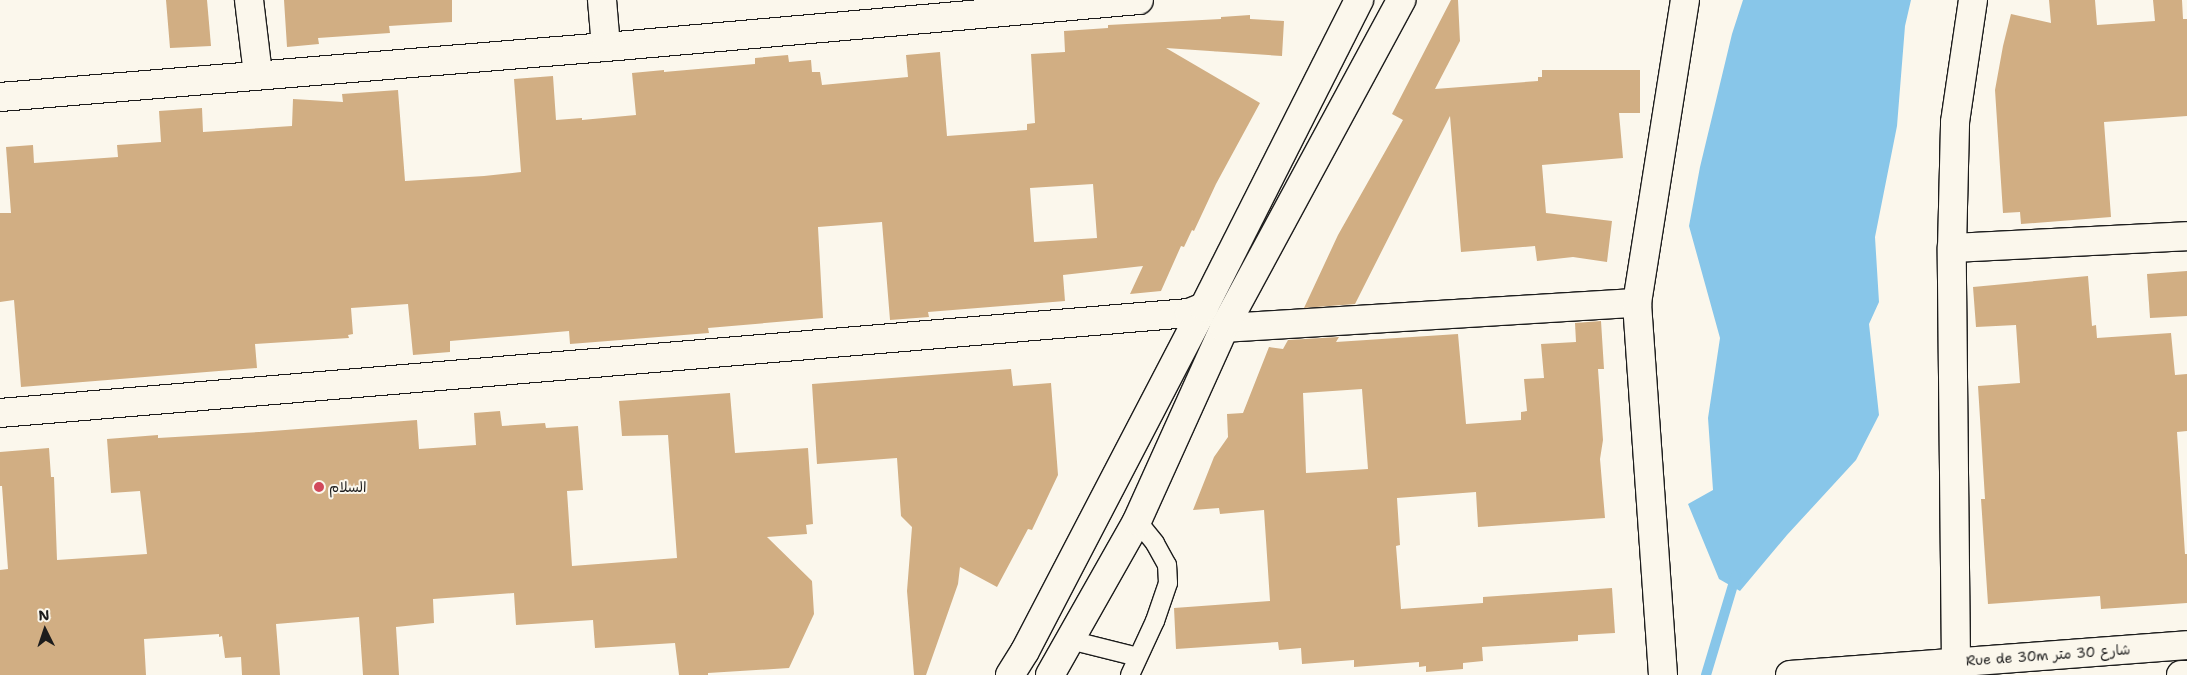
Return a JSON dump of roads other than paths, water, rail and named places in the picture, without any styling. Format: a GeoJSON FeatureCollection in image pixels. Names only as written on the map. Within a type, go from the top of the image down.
{"type":"FeatureCollection","features":[{"type":"Feature","properties":{"kind":"street"},"geometry":{"type":"LineString","coordinates":[[250,0],[258,74]]}},
{"type":"Feature","properties":{"kind":"street"},"geometry":{"type":"LineString","coordinates":[[602,0],[606,47]]}},
{"type":"Feature","properties":{"kind":"street"},"geometry":{"type":"LineString","coordinates":[[0,97],[258,74],[606,47],[1139,0]]}},
{"type":"Feature","properties":{"kind":"street"},"geometry":{"type":"LineString","coordinates":[[1010,675],[1025,651],[1204,307],[1360,0]]}},
{"type":"Feature","properties":{"kind":"street"},"geometry":{"type":"LineString","coordinates":[[1050,675],[1137,521],[1224,328],[1401,0]]}},
{"type":"Feature","properties":{"kind":"street"},"geometry":{"type":"LineString","coordinates":[[1663,675],[1637,303],[1685,0]]}},
{"type":"Feature","properties":{"kind":"street"},"geometry":{"type":"LineString","coordinates":[[1950,669],[1952,248],[1955,122],[1973,0]]}},
{"type":"Feature","properties":{"kind":"street"},"geometry":{"type":"LineString","coordinates":[[1952,248],[2187,236]]}},
{"type":"Feature","properties":{"kind":"street"},"geometry":{"type":"LineString","coordinates":[[1224,328],[1637,303]]}},
{"type":"Feature","properties":{"kind":"street"},"geometry":{"type":"LineString","coordinates":[[0,413],[1189,313],[1204,307]]}},
{"type":"Feature","properties":{"kind":"street","name":"Rue de 30m شارع 30 متر"},"geometry":{"type":"LineString","coordinates":[[1793,675],[1950,669],[2187,644]]}},
{"type":"Feature","properties":{"kind":"street"},"geometry":{"type":"LineString","coordinates":[[2181,675],[2187,674]]}},
{"type":"Feature","properties":{"kind":"lane"},"geometry":{"type":"LineString","coordinates":[[1130,675],[1155,621],[1168,583],[1167,565],[1155,543],[1137,521]]}},
{"type":"Feature","properties":{"kind":"lane"},"geometry":{"type":"LineString","coordinates":[[1070,640],[1138,657]]}},
{"type":"Feature","properties":{"kind":"water"},"geometry":{"type":"Polygon","coordinates":[[[1743,0],[1911,0],[1905,26],[1897,126],[1875,237],[1879,302],[1869,324],[1879,415],[1856,460],[1787,535],[1740,591],[1719,579],[1688,504],[1713,490],[1708,418],[1720,338],[1689,226],[1700,167],[1732,34],[1743,0]]]}},
{"type":"Feature","properties":{"kind":"waterway"},"geometry":{"type":"LineString","coordinates":[[1706,675],[1736,575]]}},
{"type":"Feature","properties":{"kind":"place","name":"السلام"},"geometry":{"type":"Point","coordinates":[319,487]}}]}
